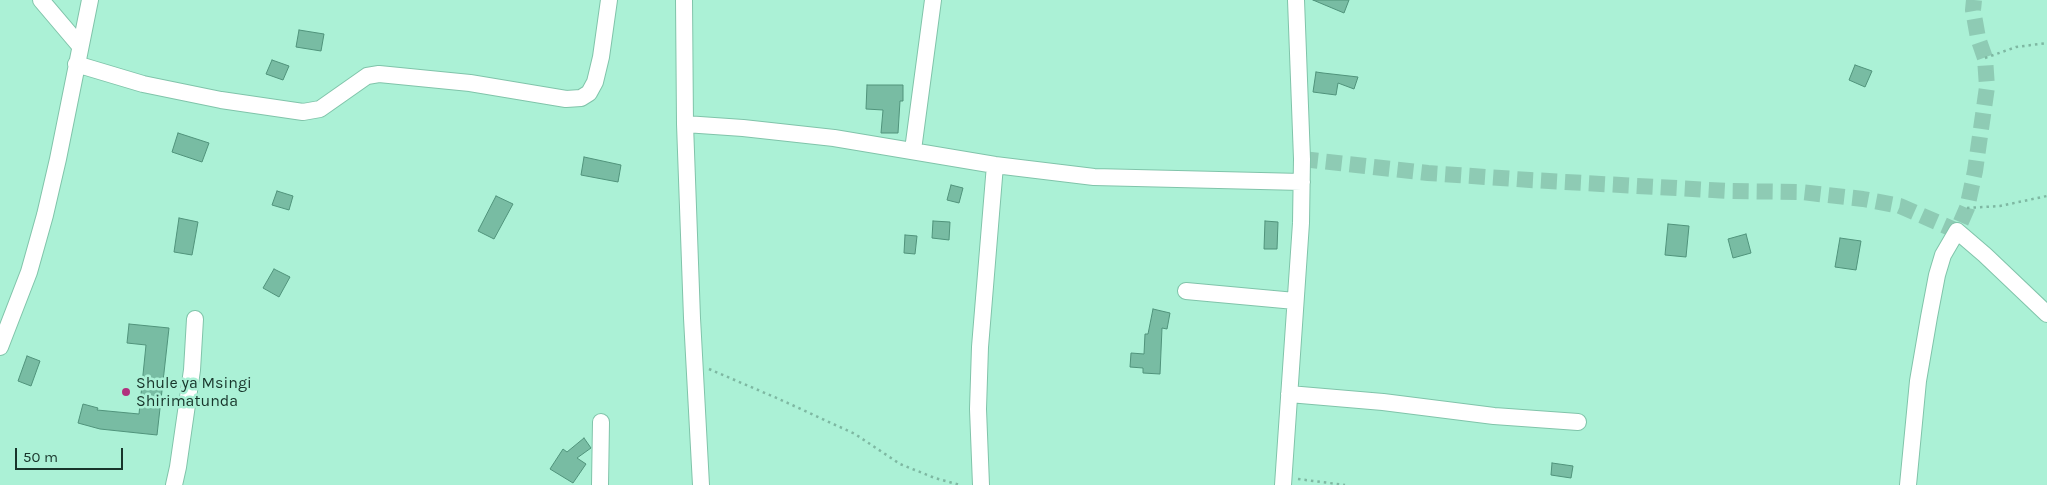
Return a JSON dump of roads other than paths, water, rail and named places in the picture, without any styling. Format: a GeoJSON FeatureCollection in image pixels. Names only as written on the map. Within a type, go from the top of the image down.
{"type":"FeatureCollection","features":[{"type":"Feature","properties":{"kind":"street"},"geometry":{"type":"LineString","coordinates":[[41,0],[80,46]]}},
{"type":"Feature","properties":{"kind":"street"},"geometry":{"type":"LineString","coordinates":[[0,347],[29,272],[45,215],[90,0]]}},
{"type":"Feature","properties":{"kind":"street"},"geometry":{"type":"LineString","coordinates":[[76,64],[143,84],[221,100],[303,112],[320,109],[367,76],[379,74],[470,83],[566,99],[581,98],[589,93],[595,82],[601,57],[609,0]]}},
{"type":"Feature","properties":{"kind":"street"},"geometry":{"type":"LineString","coordinates":[[684,0],[694,362],[701,485]]}},
{"type":"Feature","properties":{"kind":"street"},"geometry":{"type":"LineString","coordinates":[[913,150],[933,0]]}},
{"type":"Feature","properties":{"kind":"street"},"geometry":{"type":"LineString","coordinates":[[1284,481],[1302,182],[1296,0]]}},
{"type":"Feature","properties":{"kind":"street"},"geometry":{"type":"LineString","coordinates":[[686,124],[834,138],[995,165],[1094,177],[1302,182]]}},
{"type":"Feature","properties":{"kind":"street"},"geometry":{"type":"LineString","coordinates":[[981,485],[978,409],[980,347],[995,165]]}},
{"type":"Feature","properties":{"kind":"street"},"geometry":{"type":"LineString","coordinates":[[1908,485],[1918,381],[1930,308],[1943,254],[1957,231],[2047,314]]}},
{"type":"Feature","properties":{"kind":"street"},"geometry":{"type":"LineString","coordinates":[[1186,291],[1295,301]]}},
{"type":"Feature","properties":{"kind":"street"},"geometry":{"type":"LineString","coordinates":[[174,485],[192,370],[195,319]]}},
{"type":"Feature","properties":{"kind":"street"},"geometry":{"type":"LineString","coordinates":[[1290,394],[1383,402],[1494,416],[1578,422]]}},
{"type":"Feature","properties":{"kind":"street"},"geometry":{"type":"LineString","coordinates":[[600,485],[601,422]]}},
{"type":"Feature","properties":{"kind":"tunnel"},"geometry":{"type":"LineString","coordinates":[[1302,159],[1428,173],[1530,180],[1729,191],[1801,192],[1863,199],[1900,206],[1957,231],[1967,208],[1975,171],[1987,87],[1985,58],[1978,38],[1973,10],[1974,0]]}},
{"type":"Feature","properties":{"kind":"place","name":"Shule ya Msingi Shirimatunda"},"geometry":{"type":"Point","coordinates":[126,392]}}]}
